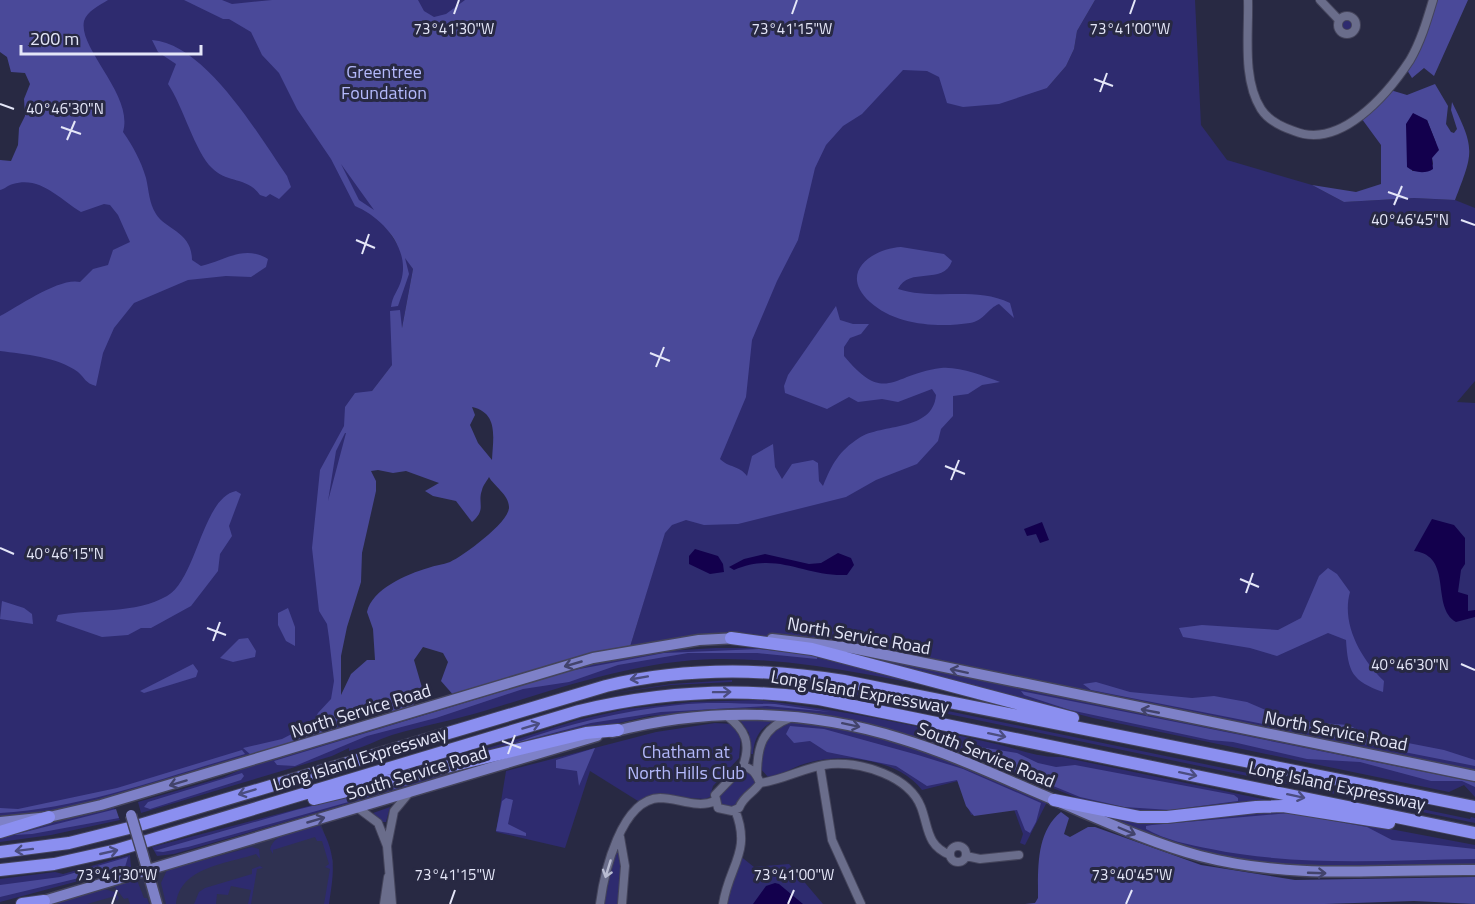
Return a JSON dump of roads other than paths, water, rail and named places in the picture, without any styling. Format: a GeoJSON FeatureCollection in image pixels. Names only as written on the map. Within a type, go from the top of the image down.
{"type":"FeatureCollection","features":[{"type":"Feature","properties":{"kind":"highway"},"geometry":{"type":"LineString","coordinates":[[731,638],[754,643],[812,649],[1064,716],[1174,739],[1192,749]]}},
{"type":"Feature","properties":{"kind":"highway","name":"Long Island Expressway"},"geometry":{"type":"LineString","coordinates":[[0,852],[48,846],[111,833],[585,691],[627,681],[681,673],[735,670],[801,674],[1192,749],[1475,807]]}},
{"type":"Feature","properties":{"kind":"highway","name":"Long Island Expressway"},"geometry":{"type":"LineString","coordinates":[[0,870],[54,864],[117,850],[590,709],[665,695],[731,691],[775,693],[840,703],[1471,832]]}},
{"type":"Feature","properties":{"kind":"highway"},"geometry":{"type":"LineString","coordinates":[[274,804],[297,804],[586,733],[618,730]]}},
{"type":"Feature","properties":{"kind":"highway"},"geometry":{"type":"LineString","coordinates":[[1054,800],[1111,813],[1149,818],[1283,806],[1412,828],[1471,832]]}},
{"type":"Feature","properties":{"kind":"highway"},"geometry":{"type":"LineString","coordinates":[[0,832],[49,817]]}},
{"type":"Feature","properties":{"kind":"highway"},"geometry":{"type":"LineString","coordinates":[[22,904],[39,902]]}},
{"type":"Feature","properties":{"kind":"main road","name":"North Service Road"},"geometry":{"type":"LineString","coordinates":[[0,822],[49,817],[126,799],[594,658],[643,648],[731,638],[792,640],[845,647],[1475,776]]}},
{"type":"Feature","properties":{"kind":"main road","name":"South Service Road"},"geometry":{"type":"LineString","coordinates":[[39,902],[618,730],[660,721],[726,715],[793,717],[847,724],[900,738],[1155,842],[1240,865],[1327,874],[1475,870]]}},
{"type":"Feature","properties":{"kind":"main road"},"geometry":{"type":"LineString","coordinates":[[126,799],[157,904]]}},
{"type":"Feature","properties":{"kind":"street"},"geometry":{"type":"LineString","coordinates":[[1248,0],[1250,70],[1254,93],[1261,110],[1280,126],[1304,135],[1319,136],[1337,132],[1392,83],[1410,60],[1424,30],[1433,0]]}},
{"type":"Feature","properties":{"kind":"street"},"geometry":{"type":"LineString","coordinates":[[1320,0],[1339,20]]}},
{"type":"Feature","properties":{"kind":"street"},"geometry":{"type":"LineString","coordinates":[[726,715],[746,734],[746,756],[743,766],[719,790],[715,801],[718,808],[724,811],[735,810],[759,779],[757,754],[760,740],[772,726],[793,717]]}},
{"type":"Feature","properties":{"kind":"street"},"geometry":{"type":"LineString","coordinates":[[743,766],[751,769],[759,779],[779,781],[832,764],[866,768],[895,777],[909,787],[921,806],[929,840],[939,851],[950,855],[957,862],[966,856],[980,859],[1019,855]]}},
{"type":"Feature","properties":{"kind":"street"},"geometry":{"type":"LineString","coordinates":[[820,766],[832,840],[861,904]]}},
{"type":"Feature","properties":{"kind":"street"},"geometry":{"type":"LineString","coordinates":[[384,904],[388,876],[387,846],[394,811],[409,792]]}},
{"type":"Feature","properties":{"kind":"street"},"geometry":{"type":"LineString","coordinates":[[600,904],[609,863],[634,808],[659,798],[699,804],[715,801]]}},
{"type":"Feature","properties":{"kind":"street"},"geometry":{"type":"LineString","coordinates":[[358,808],[378,823],[387,846]]}},
{"type":"Feature","properties":{"kind":"street"},"geometry":{"type":"LineString","coordinates":[[723,904],[743,844],[741,825],[735,810]]}},
{"type":"Feature","properties":{"kind":"street"},"geometry":{"type":"LineString","coordinates":[[620,835],[625,866],[622,904]]}},
{"type":"Feature","properties":{"kind":"street"},"geometry":{"type":"LineString","coordinates":[[950,855],[952,848],[959,845],[965,850],[966,856]]}},
{"type":"Feature","properties":{"kind":"street"},"geometry":{"type":"LineString","coordinates":[[388,876],[393,889],[392,904]]}},
{"type":"Feature","properties":{"kind":"park label","name":"Greentree Foundation"},"geometry":{"type":"Point","coordinates":[384,82]}},
{"type":"Feature","properties":{"kind":"park label","name":"Chatham at North Hills Club"},"geometry":{"type":"Point","coordinates":[686,762]}}]}
